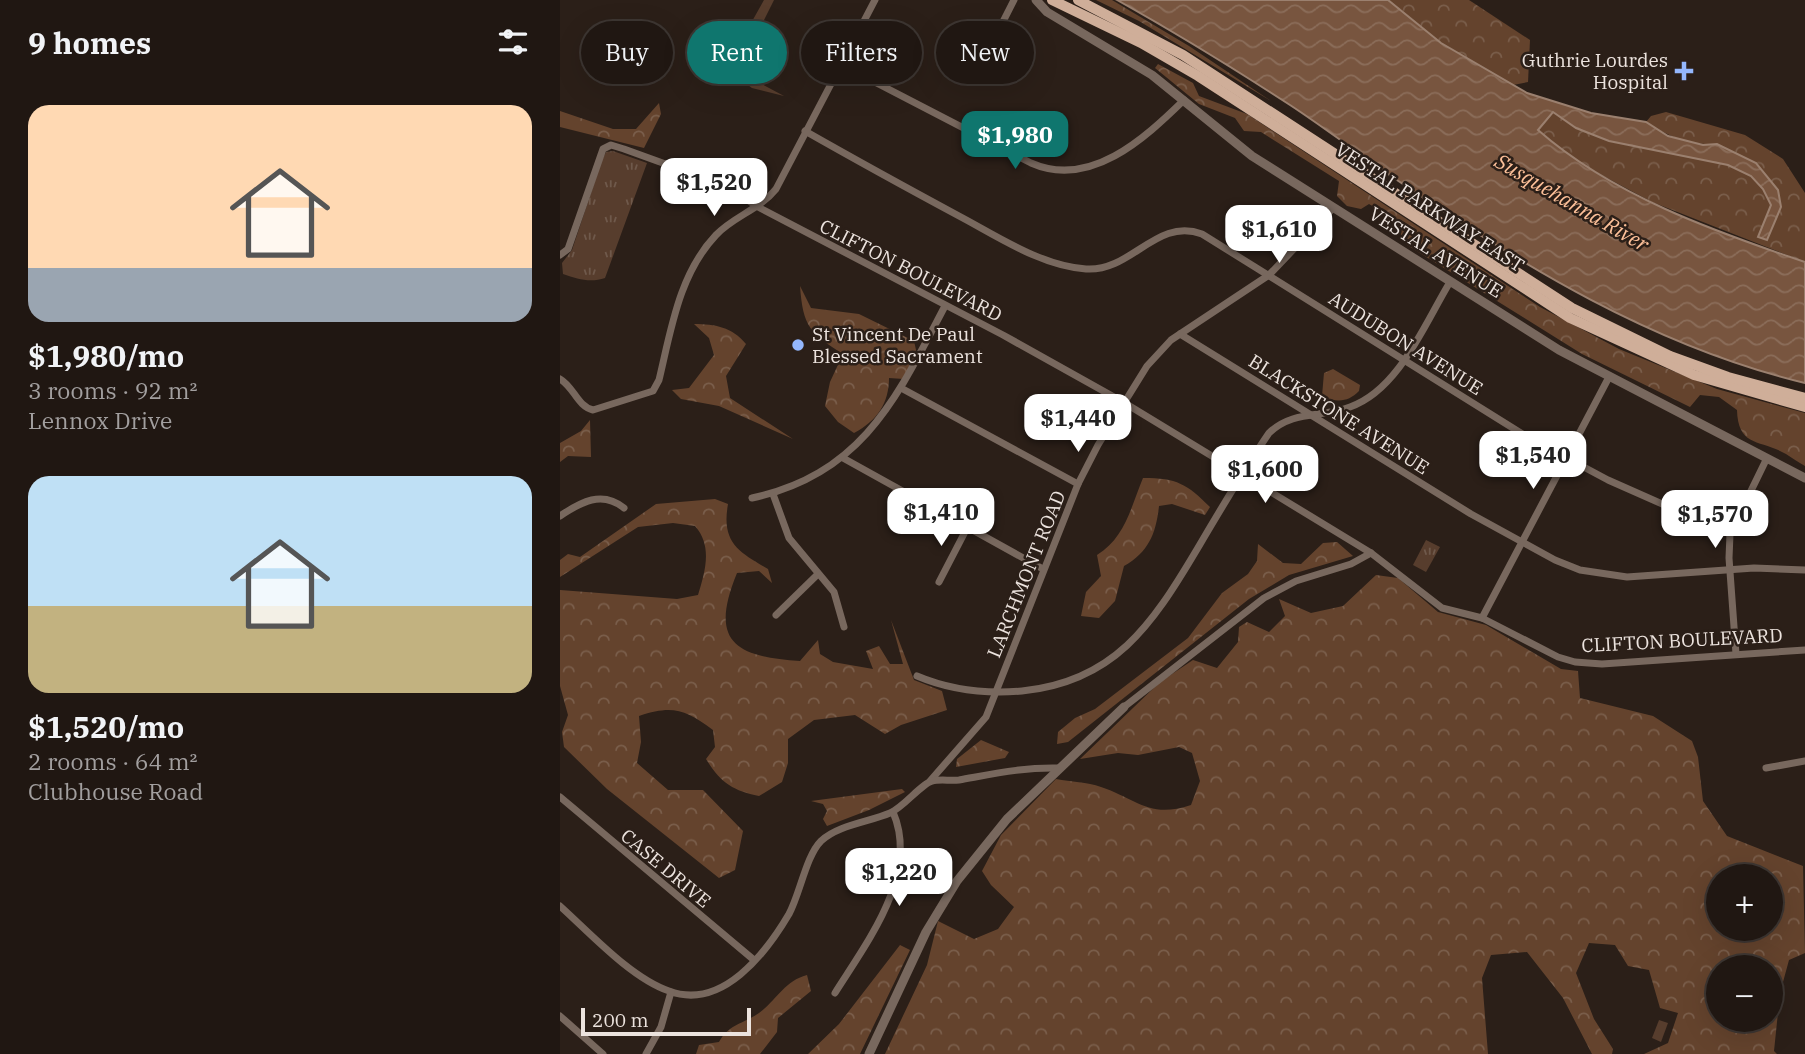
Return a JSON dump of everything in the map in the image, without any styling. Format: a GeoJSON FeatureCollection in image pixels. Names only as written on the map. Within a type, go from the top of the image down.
{"type":"FeatureCollection","features":[{"type":"Feature","properties":{"kind":"main road","name":"VESTAL PARKWAY EAST"},"geometry":{"type":"LineString","coordinates":[[1052,0],[1141,43],[1198,76],[1570,318],[1683,371],[1805,407]]}},
{"type":"Feature","properties":{"kind":"main road","name":"VESTAL PARKWAY EAST"},"geometry":{"type":"LineString","coordinates":[[1078,0],[1183,55],[1572,308],[1670,356],[1728,377],[1805,398]]}},
{"type":"Feature","properties":{"kind":"street"},"geometry":{"type":"LineString","coordinates":[[864,21],[875,0]]}},
{"type":"Feature","properties":{"kind":"street"},"geometry":{"type":"LineString","coordinates":[[1003,21],[1014,0]]}},
{"type":"Feature","properties":{"kind":"street","name":"VESTAL AVENUE"},"geometry":{"type":"LineString","coordinates":[[1036,0],[1047,12],[1136,64],[1252,156],[1559,350],[1805,478]]}},
{"type":"Feature","properties":{"kind":"street"},"geometry":{"type":"LineString","coordinates":[[560,379],[568,384],[585,408],[593,410],[653,391],[659,380],[678,301],[697,260],[725,227],[758,207],[780,182],[830,84]]}},
{"type":"Feature","properties":{"kind":"street"},"geometry":{"type":"LineString","coordinates":[[879,84],[1031,163],[1062,172],[1081,171],[1109,160],[1184,100]]}},
{"type":"Feature","properties":{"kind":"street","name":"AUDUBON AVENUE"},"geometry":{"type":"LineString","coordinates":[[805,131],[991,233],[1055,263],[1087,269],[1111,267],[1165,233],[1180,229],[1202,234],[1402,361],[1566,458],[1671,510],[1730,534]]}},
{"type":"Feature","properties":{"kind":"street","name":"CLIFTON BOULEVARD"},"geometry":{"type":"LineString","coordinates":[[560,255],[568,249],[603,149],[611,145],[716,182],[1123,402],[1371,553],[1442,608],[1482,618],[1534,647],[1576,662],[1602,664],[1805,650]]}},
{"type":"Feature","properties":{"kind":"street","name":"LARCHMONT ROAD"},"geometry":{"type":"LineString","coordinates":[[671,992],[712,992],[726,986],[754,960],[789,914],[818,844],[834,834],[893,812],[930,781],[981,726],[1078,484],[1123,402],[1154,357],[1180,334],[1269,275],[1333,208]]}},
{"type":"Feature","properties":{"kind":"street"},"geometry":{"type":"LineString","coordinates":[[918,676],[944,686],[996,692],[1063,685],[1098,667],[1132,643],[1170,597],[1242,475],[1274,428],[1291,418],[1341,410],[1369,398],[1402,361],[1450,282]]}},
{"type":"Feature","properties":{"kind":"street"},"geometry":{"type":"LineString","coordinates":[[752,498],[803,483],[843,458],[868,435],[901,388],[945,306]]}},
{"type":"Feature","properties":{"kind":"street","name":"BLACKSTONE AVENUE"},"geometry":{"type":"LineString","coordinates":[[1180,334],[1471,514],[1565,565],[1606,576],[1730,570],[1805,570]]}},
{"type":"Feature","properties":{"kind":"street"},"geometry":{"type":"LineString","coordinates":[[1482,618],[1609,377]]}},
{"type":"Feature","properties":{"kind":"street"},"geometry":{"type":"LineString","coordinates":[[901,388],[1078,484]]}},
{"type":"Feature","properties":{"kind":"street"},"geometry":{"type":"LineString","coordinates":[[843,458],[1044,569]]}},
{"type":"Feature","properties":{"kind":"street"},"geometry":{"type":"LineString","coordinates":[[1736,654],[1730,534],[1766,460]]}},
{"type":"Feature","properties":{"kind":"street"},"geometry":{"type":"LineString","coordinates":[[773,494],[789,538],[834,592],[844,626]]}},
{"type":"Feature","properties":{"kind":"street"},"geometry":{"type":"LineString","coordinates":[[560,516],[594,498],[614,500],[624,508]]}},
{"type":"Feature","properties":{"kind":"street"},"geometry":{"type":"LineString","coordinates":[[939,582],[967,528]]}},
{"type":"Feature","properties":{"kind":"street"},"geometry":{"type":"LineString","coordinates":[[869,1054],[942,903],[994,834],[1059,768],[1124,707],[1264,598],[1296,581],[1351,564],[1371,553]]}},
{"type":"Feature","properties":{"kind":"street"},"geometry":{"type":"LineString","coordinates":[[776,615],[818,574]]}},
{"type":"Feature","properties":{"kind":"street"},"geometry":{"type":"LineString","coordinates":[[1766,768],[1805,761]]}},
{"type":"Feature","properties":{"kind":"street"},"geometry":{"type":"LineString","coordinates":[[930,781],[952,781],[1028,767],[1059,768]]}},
{"type":"Feature","properties":{"kind":"street","name":"CASE DRIVE"},"geometry":{"type":"LineString","coordinates":[[560,797],[754,960]]}},
{"type":"Feature","properties":{"kind":"street"},"geometry":{"type":"LineString","coordinates":[[835,993],[866,944],[891,891],[901,847],[900,827],[893,812]]}},
{"type":"Feature","properties":{"kind":"street"},"geometry":{"type":"LineString","coordinates":[[560,906],[642,975],[671,992],[667,1012],[646,1054]]}},
{"type":"Feature","properties":{"kind":"street"},"geometry":{"type":"LineString","coordinates":[[560,1016],[603,1054]]}},
{"type":"Feature","properties":{"kind":"green space"},"geometry":{"type":"Polygon","coordinates":[[[764,0],[774,0],[764,21],[752,21],[764,0]]]}},
{"type":"Feature","properties":{"kind":"green space"},"geometry":{"type":"Polygon","coordinates":[[[1096,0],[1112,0],[1189,46],[1271,101],[1139,21],[1096,0]]]}},
{"type":"Feature","properties":{"kind":"green space"},"geometry":{"type":"Polygon","coordinates":[[[1388,0],[1469,0],[1530,40],[1528,82],[1513,85],[1441,43],[1388,0]]]}},
{"type":"Feature","properties":{"kind":"green space"},"geometry":{"type":"Polygon","coordinates":[[[1158,64],[1193,83],[1199,96],[1247,114],[1540,307],[1619,349],[1717,389],[1805,413],[1805,466],[1777,449],[1746,437],[1738,422],[1737,410],[1719,397],[1700,395],[1690,407],[1582,354],[1407,245],[1390,216],[1369,204],[1361,209],[1347,206],[1337,196],[1339,181],[1261,132],[1244,131],[1235,118],[1199,104],[1155,68],[1158,64]]]}},
{"type":"Feature","properties":{"kind":"green space"},"geometry":{"type":"Polygon","coordinates":[[[747,84],[761,84],[784,96],[752,88],[747,84]]]}},
{"type":"Feature","properties":{"kind":"green space"},"geometry":{"type":"Polygon","coordinates":[[[659,103],[661,114],[644,148],[560,127],[560,111],[613,129],[636,129],[659,103]]]}},
{"type":"Feature","properties":{"kind":"green space"},"geometry":{"type":"Polygon","coordinates":[[[1553,112],[1576,128],[1609,141],[1728,165],[1751,176],[1763,189],[1771,205],[1758,236],[1778,190],[1717,144],[1680,139],[1646,122],[1651,116],[1666,112],[1745,135],[1783,159],[1805,193],[1805,262],[1652,202],[1579,163],[1538,130],[1553,112]]]}},
{"type":"Feature","properties":{"kind":"green space"},"geometry":{"type":"Polygon","coordinates":[[[613,151],[647,163],[605,278],[589,280],[563,274],[562,263],[572,250],[602,160],[606,152],[613,151]]]}},
{"type":"Feature","properties":{"kind":"green space"},"geometry":{"type":"Polygon","coordinates":[[[800,286],[811,308],[859,314],[914,341],[916,350],[904,379],[889,378],[887,395],[880,410],[869,423],[854,433],[838,422],[825,406],[830,382],[843,354],[810,328],[803,311],[800,286]]]}},
{"type":"Feature","properties":{"kind":"green space"},"geometry":{"type":"Polygon","coordinates":[[[694,324],[723,328],[741,338],[746,344],[726,376],[730,398],[793,439],[719,406],[681,399],[672,390],[689,388],[714,355],[709,338],[694,324]]]}},
{"type":"Feature","properties":{"kind":"green space"},"geometry":{"type":"Polygon","coordinates":[[[1333,369],[1360,385],[1359,391],[1342,400],[1322,396],[1324,373],[1333,369]]]}},
{"type":"Feature","properties":{"kind":"green space"},"geometry":{"type":"Polygon","coordinates":[[[590,420],[591,457],[568,456],[560,462],[560,443],[581,431],[590,420]]]}},
{"type":"Feature","properties":{"kind":"green space"},"geometry":{"type":"Polygon","coordinates":[[[1143,478],[1165,479],[1181,484],[1210,507],[1205,515],[1172,504],[1159,506],[1150,541],[1140,555],[1124,566],[1115,601],[1099,618],[1081,616],[1086,592],[1101,576],[1097,555],[1107,548],[1121,531],[1143,478]]]}},
{"type":"Feature","properties":{"kind":"green space"},"geometry":{"type":"Polygon","coordinates":[[[715,499],[728,504],[727,528],[734,545],[768,569],[772,583],[759,571],[737,573],[726,615],[727,630],[733,641],[758,655],[800,661],[818,640],[820,654],[833,662],[873,669],[866,651],[879,646],[890,664],[903,664],[891,620],[914,680],[942,691],[947,710],[901,725],[885,734],[855,715],[814,720],[788,739],[788,763],[782,782],[759,796],[728,784],[711,767],[706,759],[715,747],[713,730],[694,717],[670,710],[639,716],[641,742],[637,763],[668,790],[703,790],[743,831],[735,870],[719,878],[607,789],[564,747],[562,732],[568,715],[560,686],[560,590],[677,599],[698,595],[706,551],[701,534],[695,526],[673,523],[638,527],[560,577],[560,560],[568,554],[580,557],[656,504],[715,499]]]}},
{"type":"Feature","properties":{"kind":"green space"},"geometry":{"type":"Polygon","coordinates":[[[1426,540],[1440,547],[1426,572],[1413,565],[1426,540]]]}},
{"type":"Feature","properties":{"kind":"green space"},"geometry":{"type":"Polygon","coordinates":[[[1337,542],[1353,556],[1289,575],[1249,599],[1068,742],[1057,744],[1058,732],[1075,718],[1095,709],[1188,638],[1222,593],[1248,574],[1257,561],[1258,544],[1283,563],[1301,564],[1323,543],[1337,542]]]}},
{"type":"Feature","properties":{"kind":"green space"},"geometry":{"type":"Polygon","coordinates":[[[1376,575],[1398,578],[1438,612],[1486,625],[1561,669],[1578,671],[1580,698],[1653,716],[1692,741],[1698,757],[1703,801],[1727,836],[1803,866],[1805,953],[1789,960],[1783,982],[1783,955],[1706,955],[1706,1032],[1776,1032],[1774,1051],[1777,1054],[1644,1054],[1668,1043],[1678,1013],[1660,1008],[1649,970],[1628,966],[1615,945],[1589,943],[1576,973],[1594,1019],[1613,1049],[1612,1054],[1592,1054],[1563,998],[1527,952],[1491,955],[1482,978],[1488,1054],[885,1054],[927,965],[938,921],[974,939],[998,929],[1014,907],[991,885],[982,871],[1001,835],[1056,779],[1096,785],[1154,809],[1177,809],[1191,805],[1200,781],[1192,753],[1179,747],[1138,755],[1118,753],[1080,759],[1160,682],[1193,660],[1217,668],[1238,642],[1239,627],[1247,622],[1269,632],[1285,616],[1279,599],[1311,613],[1343,606],[1376,575]]]}},
{"type":"Feature","properties":{"kind":"green space"},"geometry":{"type":"Polygon","coordinates":[[[981,740],[1009,752],[1005,758],[956,767],[957,759],[981,740]]]}},
{"type":"Feature","properties":{"kind":"green space"},"geometry":{"type":"Polygon","coordinates":[[[902,789],[905,792],[869,810],[827,826],[823,819],[827,811],[823,804],[811,801],[902,789]]]}},
{"type":"Feature","properties":{"kind":"green space"},"geometry":{"type":"Polygon","coordinates":[[[900,945],[910,950],[860,1054],[808,1054],[839,1024],[900,945]]]}},
{"type":"Feature","properties":{"kind":"green space"},"geometry":{"type":"Polygon","coordinates":[[[807,975],[811,991],[778,1018],[777,1032],[760,1054],[696,1054],[699,1045],[719,1042],[732,1028],[765,1008],[792,982],[807,975]]]}},
{"type":"Feature","properties":{"kind":"green space"},"geometry":{"type":"Polygon","coordinates":[[[1659,1020],[1668,1023],[1661,1042],[1652,1038],[1659,1020]]]}},
{"type":"Feature","properties":{"kind":"water","name":"Susquehanna River"},"geometry":{"type":"Polygon","coordinates":[[[1117,0],[1388,0],[1441,43],[1527,93],[1591,113],[1646,122],[1668,136],[1703,145],[1717,144],[1756,163],[1778,190],[1781,207],[1767,240],[1758,237],[1771,205],[1763,189],[1751,176],[1728,165],[1609,141],[1576,128],[1553,112],[1538,130],[1598,174],[1665,209],[1805,262],[1805,383],[1695,348],[1590,300],[1490,242],[1269,91],[1117,0]]]}},
{"type":"Feature","properties":{"kind":"place","name":"Guthrie Lourdes Hospital"},"geometry":{"type":"Point","coordinates":[1684,71]}},
{"type":"Feature","properties":{"kind":"place","name":"St Vincent De Paul Blessed Sacrament"},"geometry":{"type":"Point","coordinates":[798,345]}}]}
